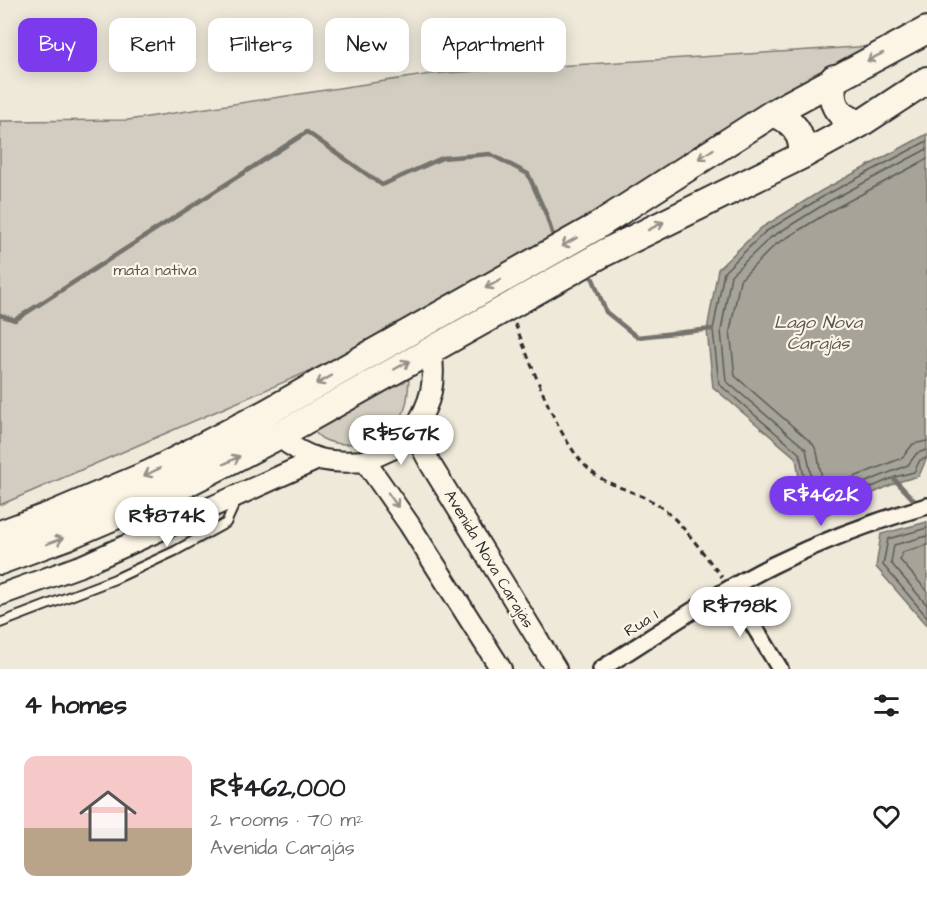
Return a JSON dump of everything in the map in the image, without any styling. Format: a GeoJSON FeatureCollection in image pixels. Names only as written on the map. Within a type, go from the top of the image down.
{"type":"FeatureCollection","features":[{"type":"Feature","properties":{"kind":"highway"},"geometry":{"type":"LineString","coordinates":[[0,534],[54,514],[151,472],[266,413],[594,228],[773,113],[834,78],[927,30]]}},
{"type":"Feature","properties":{"kind":"highway"},"geometry":{"type":"LineString","coordinates":[[834,78],[831,93],[836,108],[846,118],[860,124]]}},
{"type":"Feature","properties":{"kind":"highway"},"geometry":{"type":"LineString","coordinates":[[0,561],[68,536],[164,495],[278,436],[507,305],[604,253],[803,155],[860,124],[927,80]]}},
{"type":"Feature","properties":{"kind":"highway"},"geometry":{"type":"LineString","coordinates":[[773,113],[786,118],[796,128],[802,141],[803,155]]}},
{"type":"Feature","properties":{"kind":"street"},"geometry":{"type":"LineString","coordinates":[[278,436],[297,450],[318,459],[338,463],[365,461],[394,448],[413,431],[427,410],[434,386],[431,348]]}},
{"type":"Feature","properties":{"kind":"street","name":"Avenida Nova Carajás"},"geometry":{"type":"LineString","coordinates":[[413,431],[431,465],[556,669]]}},
{"type":"Feature","properties":{"kind":"street"},"geometry":{"type":"LineString","coordinates":[[0,595],[83,565],[318,459]]}},
{"type":"Feature","properties":{"kind":"street"},"geometry":{"type":"LineString","coordinates":[[365,461],[409,524],[501,669]]}},
{"type":"Feature","properties":{"kind":"street","name":"Rua 1"},"geometry":{"type":"LineString","coordinates":[[601,669],[731,588],[785,560],[900,514],[927,506]]}},
{"type":"Feature","properties":{"kind":"street"},"geometry":{"type":"LineString","coordinates":[[731,588],[780,669]]}},
{"type":"Feature","properties":{"kind":"lane"},"geometry":{"type":"LineString","coordinates":[[0,623],[77,595],[175,552],[226,523],[231,517],[238,495]]}},
{"type":"Feature","properties":{"kind":"path"},"geometry":{"type":"LineString","coordinates":[[507,305],[555,416],[580,460],[594,473],[649,500],[668,513],[731,588]]}},
{"type":"Feature","properties":{"kind":"green space","name":"mata nativa"},"geometry":{"type":"Polygon","coordinates":[[[889,45],[351,353],[0,505],[0,121],[128,120],[431,74],[566,72],[566,65],[889,45]]]}},
{"type":"Feature","properties":{"kind":"green space"},"geometry":{"type":"Polygon","coordinates":[[[409,370],[405,409],[399,422],[387,433],[370,441],[340,444],[323,439],[309,426],[409,370]]]}},
{"type":"Feature","properties":{"kind":"water","name":"Lago Nova Carajás"},"geometry":{"type":"Polygon","coordinates":[[[927,134],[927,457],[919,476],[898,482],[820,517],[802,498],[796,458],[713,387],[707,330],[718,269],[761,228],[821,191],[927,134]]]}},
{"type":"Feature","properties":{"kind":"water"},"geometry":{"type":"Polygon","coordinates":[[[927,522],[927,626],[876,567],[881,534],[927,522]]]}},
{"type":"Feature","properties":{"kind":"waterway"},"geometry":{"type":"LineString","coordinates":[[0,315],[15,320],[307,132],[382,185],[442,158],[490,154],[528,174],[546,214],[555,242]]}},
{"type":"Feature","properties":{"kind":"waterway"},"geometry":{"type":"LineString","coordinates":[[587,273],[593,279],[606,312],[637,337],[712,329]]}},
{"type":"Feature","properties":{"kind":"waterway"},"geometry":{"type":"LineString","coordinates":[[894,479],[927,514]]}}]}
